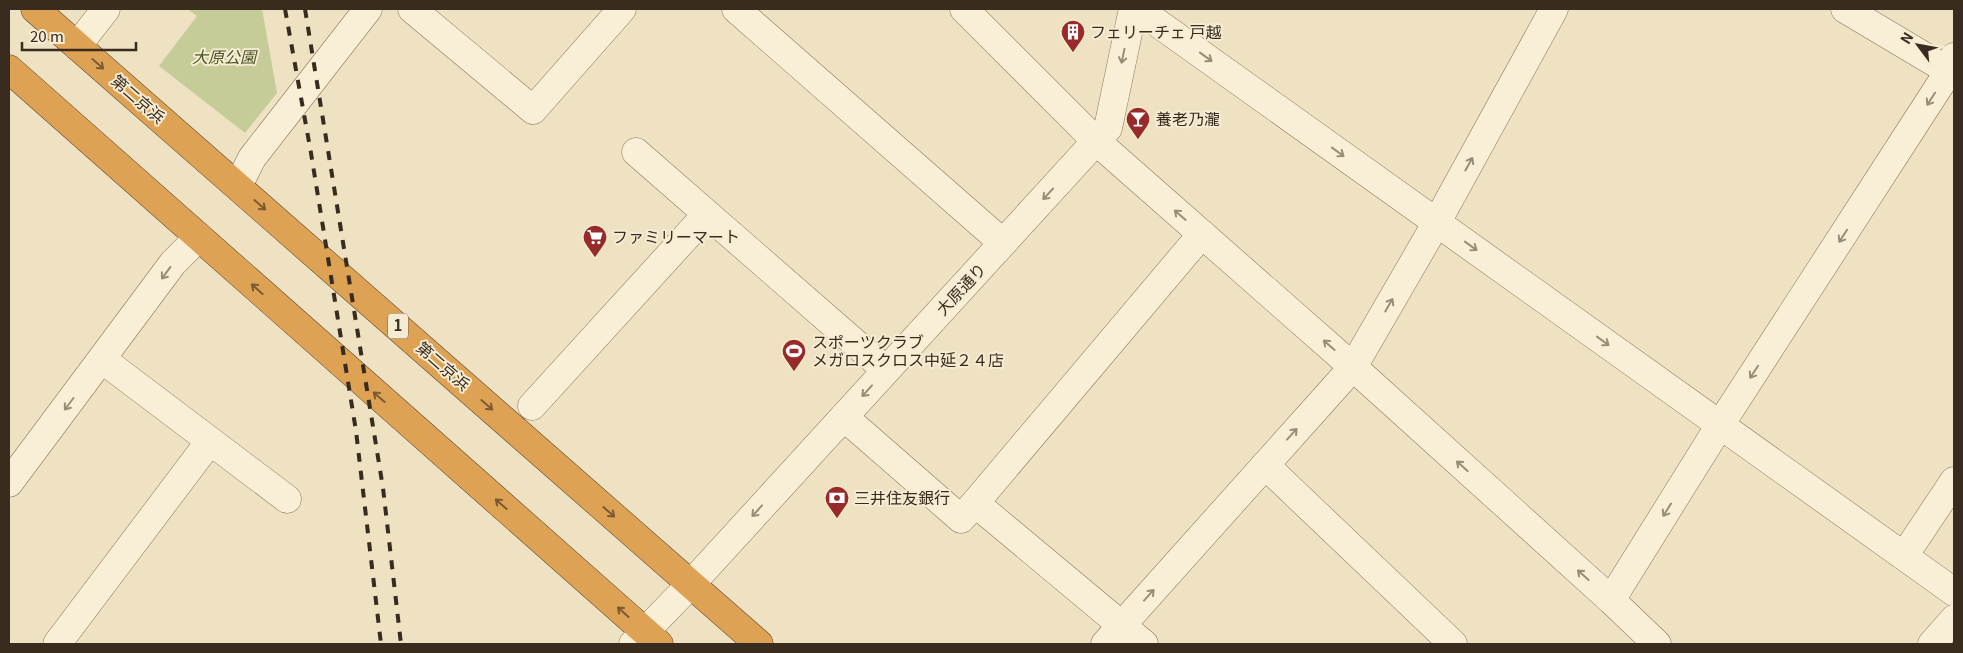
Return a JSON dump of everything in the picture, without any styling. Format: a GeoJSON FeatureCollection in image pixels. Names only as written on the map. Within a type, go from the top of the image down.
{"type":"FeatureCollection","features":[{"type":"Feature","properties":{"kind":"highway","name":"第二京浜"},"geometry":{"type":"LineString","coordinates":[[35,9],[759,644]]}},
{"type":"Feature","properties":{"kind":"highway"},"geometry":{"type":"LineString","coordinates":[[9,69],[199,237],[646,640]]}},
{"type":"Feature","properties":{"kind":"street"},"geometry":{"type":"LineString","coordinates":[[77,46],[106,9]]}},
{"type":"Feature","properties":{"kind":"street"},"geometry":{"type":"LineString","coordinates":[[238,186],[252,158],[368,9]]}},
{"type":"Feature","properties":{"kind":"street"},"geometry":{"type":"LineString","coordinates":[[412,9],[533,110],[622,9]]}},
{"type":"Feature","properties":{"kind":"street"},"geometry":{"type":"LineString","coordinates":[[964,9],[1096,141],[1353,367],[1611,600],[1657,644]]}},
{"type":"Feature","properties":{"kind":"street","name":"大原通り"},"geometry":{"type":"LineString","coordinates":[[646,640],[691,584],[1108,128],[1133,9]]}},
{"type":"Feature","properties":{"kind":"street"},"geometry":{"type":"LineString","coordinates":[[1138,9],[1954,592]]}},
{"type":"Feature","properties":{"kind":"street"},"geometry":{"type":"LineString","coordinates":[[1114,635],[1353,367],[1437,222],[1554,9]]}},
{"type":"Feature","properties":{"kind":"street"},"geometry":{"type":"LineString","coordinates":[[1611,600],[1720,425],[1952,67],[1845,9]]}},
{"type":"Feature","properties":{"kind":"street"},"geometry":{"type":"LineString","coordinates":[[744,11],[1002,243]]}},
{"type":"Feature","properties":{"kind":"street"},"geometry":{"type":"LineString","coordinates":[[636,152],[886,370]]}},
{"type":"Feature","properties":{"kind":"street"},"geometry":{"type":"LineString","coordinates":[[532,406],[707,214]]}},
{"type":"Feature","properties":{"kind":"street"},"geometry":{"type":"LineString","coordinates":[[844,417],[961,518],[1202,234]]}},
{"type":"Feature","properties":{"kind":"street"},"geometry":{"type":"LineString","coordinates":[[9,483],[103,360],[173,263],[199,237]]}},
{"type":"Feature","properties":{"kind":"street"},"geometry":{"type":"LineString","coordinates":[[103,360],[287,499]]}},
{"type":"Feature","properties":{"kind":"street"},"geometry":{"type":"LineString","coordinates":[[57,644],[210,441]]}},
{"type":"Feature","properties":{"kind":"street"},"geometry":{"type":"LineString","coordinates":[[1265,465],[1453,644]]}},
{"type":"Feature","properties":{"kind":"street"},"geometry":{"type":"LineString","coordinates":[[1904,556],[1954,481]]}},
{"type":"Feature","properties":{"kind":"street"},"geometry":{"type":"LineString","coordinates":[[975,503],[1114,635],[1144,644]]}},
{"type":"Feature","properties":{"kind":"street"},"geometry":{"type":"LineString","coordinates":[[1932,644],[1954,619]]}},
{"type":"Feature","properties":{"kind":"green space","name":"大原公園"},"geometry":{"type":"Polygon","coordinates":[[[187,9],[262,9],[277,93],[245,133],[159,66],[197,16],[187,9]]]}},
{"type":"Feature","properties":{"kind":"railway"},"geometry":{"type":"LineString","coordinates":[[285,9],[311,153],[356,431],[381,644]]}},
{"type":"Feature","properties":{"kind":"railway"},"geometry":{"type":"LineString","coordinates":[[305,9],[383,488],[401,644]]}},
{"type":"Feature","properties":{"kind":"place","name":"フェリーチェ 戸越"},"geometry":{"type":"Point","coordinates":[1073,53]}},
{"type":"Feature","properties":{"kind":"place","name":"養老乃瀧"},"geometry":{"type":"Point","coordinates":[1138,140]}},
{"type":"Feature","properties":{"kind":"place","name":"ファミリーマート"},"geometry":{"type":"Point","coordinates":[595,258]}},
{"type":"Feature","properties":{"kind":"place","name":"スポーツクラブ メガロスクロス中延２４店"},"geometry":{"type":"Point","coordinates":[794,372]}},
{"type":"Feature","properties":{"kind":"place","name":"三井住友銀行"},"geometry":{"type":"Point","coordinates":[837,519]}}]}
